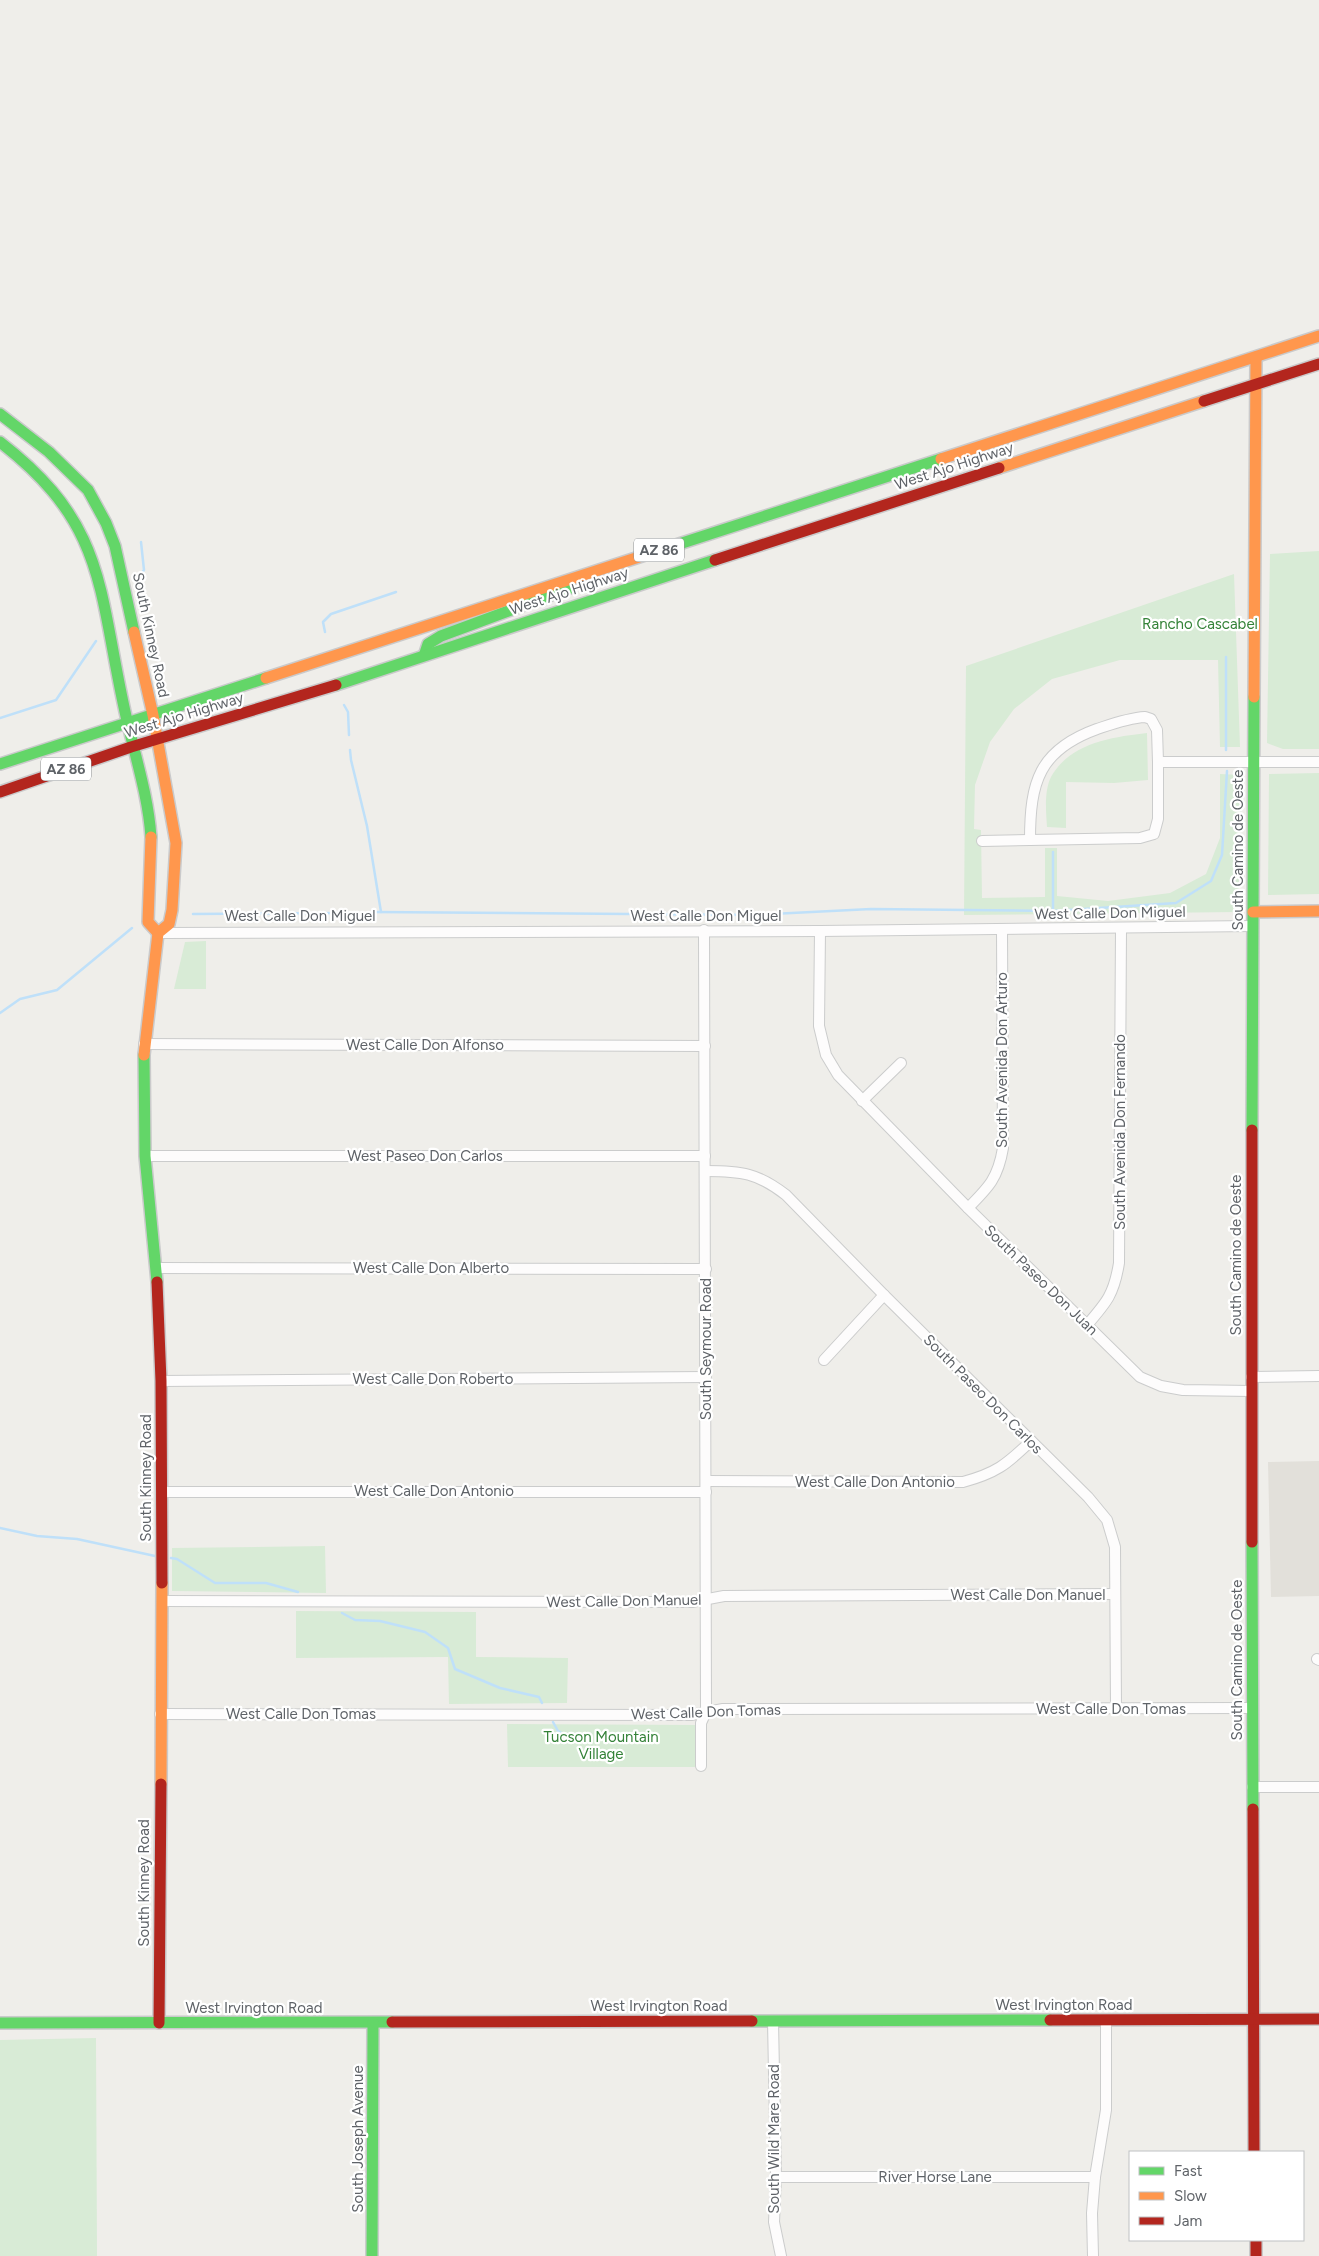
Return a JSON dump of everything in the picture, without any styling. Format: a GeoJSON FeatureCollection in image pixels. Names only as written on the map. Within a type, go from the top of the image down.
{"type":"FeatureCollection","features":[{"type":"Feature","properties":{"kind":"main road","name":"West Ajo Highway"},"geometry":{"type":"LineString","coordinates":[[0,764],[1319,336]]}},
{"type":"Feature","properties":{"kind":"main road","name":"South Camino de Oeste"},"geometry":{"type":"LineString","coordinates":[[1254,2151],[1251,1376],[1256,357]]}},
{"type":"Feature","properties":{"kind":"main road","name":"West Ajo Highway"},"geometry":{"type":"LineString","coordinates":[[0,792],[131,747],[313,693],[425,654],[1319,364]]}},
{"type":"Feature","properties":{"kind":"main road","name":"South Kinney Road"},"geometry":{"type":"LineString","coordinates":[[0,414],[49,452],[88,490],[106,523],[121,568],[158,739],[176,843],[172,910],[169,924],[158,933],[144,1044],[145,1156],[156,1268],[161,1381],[162,1601],[159,2024]]}},
{"type":"Feature","properties":{"kind":"main road"},"geometry":{"type":"LineString","coordinates":[[0,442],[41,474],[63,502],[84,538],[94,566],[111,637],[131,747],[149,816],[152,844],[148,922],[158,933]]}},
{"type":"Feature","properties":{"kind":"main road"},"geometry":{"type":"LineString","coordinates":[[425,654],[428,644],[441,636],[563,592],[602,568]]}},
{"type":"Feature","properties":{"kind":"main road"},"geometry":{"type":"LineString","coordinates":[[1253,912],[1319,911]]}},
{"type":"Feature","properties":{"kind":"main road","name":"West Irvington Road"},"geometry":{"type":"LineString","coordinates":[[0,2023],[1319,2019]]}},
{"type":"Feature","properties":{"kind":"main road","name":"South Joseph Avenue"},"geometry":{"type":"LineString","coordinates":[[372,2256],[373,2023]]}},
{"type":"Feature","properties":{"kind":"main road"},"geometry":{"type":"LineString","coordinates":[[1256,2241],[1256,2256]]}},
{"type":"Feature","properties":{"kind":"street"},"geometry":{"type":"LineString","coordinates":[[982,841],[1140,838],[1154,834],[1158,819],[1158,762],[1157,730],[1153,716],[1111,724],[1067,743],[1051,755],[1038,773],[1032,795],[1030,840]]}},
{"type":"Feature","properties":{"kind":"street"},"geometry":{"type":"LineString","coordinates":[[1158,762],[1319,762]]}},
{"type":"Feature","properties":{"kind":"street","name":"West Calle Don Miguel"},"geometry":{"type":"LineString","coordinates":[[158,933],[820,931],[1252,926]]}},
{"type":"Feature","properties":{"kind":"street","name":"South Avenida Don Arturo"},"geometry":{"type":"LineString","coordinates":[[968,1208],[992,1184],[1000,1169],[1003,1148],[1002,929]]}},
{"type":"Feature","properties":{"kind":"street","name":"South Avenida Don Fernando"},"geometry":{"type":"LineString","coordinates":[[1087,1325],[1106,1304],[1115,1286],[1119,1263],[1121,929]]}},
{"type":"Feature","properties":{"kind":"street","name":"South Seymour Road"},"geometry":{"type":"LineString","coordinates":[[701,1766],[701,1723],[706,1712],[707,1600],[704,930]]}},
{"type":"Feature","properties":{"kind":"street","name":"South Paseo Don Juan"},"geometry":{"type":"LineString","coordinates":[[820,931],[819,1026],[826,1055],[838,1075],[862,1101],[1140,1377],[1161,1386],[1183,1390],[1251,1391]]}},
{"type":"Feature","properties":{"kind":"street","name":"West Calle Don Alfonso"},"geometry":{"type":"LineString","coordinates":[[144,1044],[705,1046]]}},
{"type":"Feature","properties":{"kind":"street"},"geometry":{"type":"LineString","coordinates":[[862,1101],[901,1063]]}},
{"type":"Feature","properties":{"kind":"street","name":"West Paseo Don Carlos"},"geometry":{"type":"LineString","coordinates":[[145,1156],[705,1156]]}},
{"type":"Feature","properties":{"kind":"street","name":"South Paseo Don Carlos"},"geometry":{"type":"LineString","coordinates":[[706,1171],[736,1171],[753,1174],[771,1183],[786,1195],[1030,1442],[1088,1497],[1107,1520],[1115,1547],[1116,1709]]}},
{"type":"Feature","properties":{"kind":"street","name":"West Calle Don Alberto"},"geometry":{"type":"LineString","coordinates":[[156,1268],[706,1269]]}},
{"type":"Feature","properties":{"kind":"street"},"geometry":{"type":"LineString","coordinates":[[824,1360],[884,1295]]}},
{"type":"Feature","properties":{"kind":"street"},"geometry":{"type":"LineString","coordinates":[[1251,1376],[1319,1376]]}},
{"type":"Feature","properties":{"kind":"street","name":"West Calle Don Roberto"},"geometry":{"type":"LineString","coordinates":[[161,1381],[706,1377]]}},
{"type":"Feature","properties":{"kind":"street","name":"West Calle Don Antonio"},"geometry":{"type":"LineString","coordinates":[[706,1481],[963,1482],[988,1475],[1007,1464],[1030,1442]]}},
{"type":"Feature","properties":{"kind":"street","name":"West Calle Don Antonio"},"geometry":{"type":"LineString","coordinates":[[161,1492],[706,1492]]}},
{"type":"Feature","properties":{"kind":"street","name":"West Calle Don Manuel"},"geometry":{"type":"LineString","coordinates":[[162,1601],[692,1602],[734,1596],[1115,1594]]}},
{"type":"Feature","properties":{"kind":"street","name":"West Calle Don Tomas"},"geometry":{"type":"LineString","coordinates":[[160,1714],[691,1715],[723,1709],[1252,1708]]}},
{"type":"Feature","properties":{"kind":"street"},"geometry":{"type":"LineString","coordinates":[[1252,1787],[1319,1787]]}},
{"type":"Feature","properties":{"kind":"street"},"geometry":{"type":"LineString","coordinates":[[1093,2256],[1092,2213],[1095,2177],[1106,2110],[1106,2020]]}},
{"type":"Feature","properties":{"kind":"street","name":"South Wild Mare Road"},"geometry":{"type":"LineString","coordinates":[[773,2021],[776,2178],[774,2222],[781,2256]]}},
{"type":"Feature","properties":{"kind":"street","name":"River Horse Lane"},"geometry":{"type":"LineString","coordinates":[[776,2178],[1095,2177]]}},
{"type":"Feature","properties":{"kind":"shaded area"},"geometry":{"type":"Polygon","coordinates":[[[1319,1461],[1319,1596],[1271,1597],[1268,1462],[1319,1461]]]}},
{"type":"Feature","properties":{"kind":"green space","name":"Rancho Cascabel"},"geometry":{"type":"Polygon","coordinates":[[[1319,551],[1319,749],[1283,749],[1267,743],[1270,554],[1319,551]]]}},
{"type":"Feature","properties":{"kind":"green space","name":"Rancho Cascabel"},"geometry":{"type":"Polygon","coordinates":[[[1234,574],[1240,747],[1220,747],[1218,660],[1120,660],[1052,679],[1014,709],[990,742],[975,785],[974,829],[981,830],[982,898],[1045,897],[1045,848],[1057,848],[1057,896],[1108,901],[1170,893],[1206,874],[1220,838],[1220,774],[1242,775],[1238,912],[964,915],[966,666],[1234,574]]]}},
{"type":"Feature","properties":{"kind":"green space"},"geometry":{"type":"Polygon","coordinates":[[[1147,733],[1148,780],[1114,783],[1066,782],[1066,828],[1047,827],[1047,788],[1051,777],[1069,756],[1080,749],[1106,740],[1147,733]]]}},
{"type":"Feature","properties":{"kind":"green space"},"geometry":{"type":"Polygon","coordinates":[[[1319,773],[1319,894],[1268,895],[1269,774],[1319,773]]]}},
{"type":"Feature","properties":{"kind":"green space"},"geometry":{"type":"Polygon","coordinates":[[[206,941],[206,989],[174,989],[185,942],[206,941]]]}},
{"type":"Feature","properties":{"kind":"green space"},"geometry":{"type":"Polygon","coordinates":[[[325,1546],[326,1593],[172,1591],[172,1548],[325,1546]]]}},
{"type":"Feature","properties":{"kind":"green space","name":"Tucson Mountain Village"},"geometry":{"type":"Polygon","coordinates":[[[296,1611],[476,1612],[476,1657],[568,1658],[567,1703],[449,1704],[448,1657],[296,1658],[296,1611]]]}},
{"type":"Feature","properties":{"kind":"green space","name":"Tucson Mountain Village"},"geometry":{"type":"Polygon","coordinates":[[[507,1724],[695,1725],[695,1767],[508,1767],[507,1724]]]}},
{"type":"Feature","properties":{"kind":"green space"},"geometry":{"type":"Polygon","coordinates":[[[96,2038],[97,2256],[0,2256],[0,2040],[96,2038]]]}},
{"type":"Feature","properties":{"kind":"waterway"},"geometry":{"type":"LineString","coordinates":[[137,579],[144,570],[141,542]]}},
{"type":"Feature","properties":{"kind":"waterway"},"geometry":{"type":"LineString","coordinates":[[325,632],[323,622],[331,614],[396,592]]}},
{"type":"Feature","properties":{"kind":"waterway"},"geometry":{"type":"LineString","coordinates":[[0,718],[56,700],[96,641]]}},
{"type":"Feature","properties":{"kind":"waterway"},"geometry":{"type":"LineString","coordinates":[[1226,657],[1226,750]]}},
{"type":"Feature","properties":{"kind":"waterway"},"geometry":{"type":"LineString","coordinates":[[344,705],[348,712],[349,735]]}},
{"type":"Feature","properties":{"kind":"waterway"},"geometry":{"type":"LineString","coordinates":[[350,750],[367,826],[381,912]]}},
{"type":"Feature","properties":{"kind":"waterway"},"geometry":{"type":"LineString","coordinates":[[374,912],[752,915],[871,909],[1053,911],[1176,903],[1211,881],[1222,855],[1227,771]]}},
{"type":"Feature","properties":{"kind":"waterway"},"geometry":{"type":"LineString","coordinates":[[1053,852],[1053,911]]}},
{"type":"Feature","properties":{"kind":"waterway"},"geometry":{"type":"LineString","coordinates":[[193,914],[351,913]]}},
{"type":"Feature","properties":{"kind":"waterway"},"geometry":{"type":"LineString","coordinates":[[0,1013],[20,999],[57,990],[132,928]]}},
{"type":"Feature","properties":{"kind":"waterway"},"geometry":{"type":"LineString","coordinates":[[0,1528],[37,1536],[77,1539],[155,1556]]}},
{"type":"Feature","properties":{"kind":"waterway"},"geometry":{"type":"LineString","coordinates":[[171,1558],[177,1559],[215,1583],[266,1583],[298,1592]]}},
{"type":"Feature","properties":{"kind":"waterway"},"geometry":{"type":"LineString","coordinates":[[342,1613],[355,1620],[380,1621],[425,1632],[448,1648],[455,1669],[500,1688],[539,1697],[542,1703]]}},
{"type":"Feature","properties":{"kind":"waterway"},"geometry":{"type":"LineString","coordinates":[[553,1722],[558,1731],[578,1742]]}},
{"type":"Feature","properties":{"kind":"traffic: fast"},"geometry":{"type":"LineString","coordinates":[[0,414],[49,452],[88,490],[106,523],[115,546],[134,632]]}},
{"type":"Feature","properties":{"kind":"traffic: fast"},"geometry":{"type":"LineString","coordinates":[[0,442],[35,472],[60,501],[79,531],[92,561],[101,592],[124,707],[144,788],[151,837]]}},
{"type":"Feature","properties":{"kind":"traffic: fast"},"geometry":{"type":"LineString","coordinates":[[676,545],[941,459]]}},
{"type":"Feature","properties":{"kind":"traffic: fast"},"geometry":{"type":"LineString","coordinates":[[336,685],[715,560]]}},
{"type":"Feature","properties":{"kind":"traffic: fast"},"geometry":{"type":"LineString","coordinates":[[425,653],[428,644],[441,636],[570,588]]}},
{"type":"Feature","properties":{"kind":"traffic: fast"},"geometry":{"type":"LineString","coordinates":[[0,764],[266,678]]}},
{"type":"Feature","properties":{"kind":"traffic: fast"},"geometry":{"type":"LineString","coordinates":[[1252,1130],[1254,697]]}},
{"type":"Feature","properties":{"kind":"traffic: fast"},"geometry":{"type":"LineString","coordinates":[[144,1055],[145,1156],[157,1282]]}},
{"type":"Feature","properties":{"kind":"traffic: fast"},"geometry":{"type":"LineString","coordinates":[[1252,1542],[1253,1809]]}},
{"type":"Feature","properties":{"kind":"traffic: fast"},"geometry":{"type":"LineString","coordinates":[[752,2021],[1050,2020]]}},
{"type":"Feature","properties":{"kind":"traffic: fast"},"geometry":{"type":"LineString","coordinates":[[0,2023],[392,2022]]}},
{"type":"Feature","properties":{"kind":"traffic: fast"},"geometry":{"type":"LineString","coordinates":[[372,2256],[373,2023]]}},
{"type":"Feature","properties":{"kind":"traffic: slow"},"geometry":{"type":"LineString","coordinates":[[941,459],[1319,336]]}},
{"type":"Feature","properties":{"kind":"traffic: slow"},"geometry":{"type":"LineString","coordinates":[[1254,697],[1256,357]]}},
{"type":"Feature","properties":{"kind":"traffic: slow"},"geometry":{"type":"LineString","coordinates":[[999,468],[1204,401]]}},
{"type":"Feature","properties":{"kind":"traffic: slow"},"geometry":{"type":"LineString","coordinates":[[266,678],[676,545]]}},
{"type":"Feature","properties":{"kind":"traffic: slow"},"geometry":{"type":"LineString","coordinates":[[134,632],[153,715],[176,843],[172,910],[169,924],[158,933],[144,1055]]}},
{"type":"Feature","properties":{"kind":"traffic: slow"},"geometry":{"type":"LineString","coordinates":[[151,837],[148,922],[158,933]]}},
{"type":"Feature","properties":{"kind":"traffic: slow"},"geometry":{"type":"LineString","coordinates":[[1253,912],[1319,911]]}},
{"type":"Feature","properties":{"kind":"traffic: slow"},"geometry":{"type":"LineString","coordinates":[[161,1784],[162,1583]]}},
{"type":"Feature","properties":{"kind":"traffic: jam"},"geometry":{"type":"LineString","coordinates":[[1204,401],[1319,364]]}},
{"type":"Feature","properties":{"kind":"traffic: jam"},"geometry":{"type":"LineString","coordinates":[[715,560],[999,468]]}},
{"type":"Feature","properties":{"kind":"traffic: jam"},"geometry":{"type":"LineString","coordinates":[[0,792],[131,747],[336,685]]}},
{"type":"Feature","properties":{"kind":"traffic: jam"},"geometry":{"type":"LineString","coordinates":[[1252,1130],[1252,1542]]}},
{"type":"Feature","properties":{"kind":"traffic: jam"},"geometry":{"type":"LineString","coordinates":[[157,1282],[161,1381],[162,1583]]}},
{"type":"Feature","properties":{"kind":"traffic: jam"},"geometry":{"type":"LineString","coordinates":[[159,2023],[161,1784]]}},
{"type":"Feature","properties":{"kind":"traffic: jam"},"geometry":{"type":"LineString","coordinates":[[1253,1809],[1254,2151]]}},
{"type":"Feature","properties":{"kind":"traffic: jam"},"geometry":{"type":"LineString","coordinates":[[1050,2020],[1319,2019]]}},
{"type":"Feature","properties":{"kind":"traffic: jam"},"geometry":{"type":"LineString","coordinates":[[392,2022],[752,2021]]}},
{"type":"Feature","properties":{"kind":"traffic: jam"},"geometry":{"type":"LineString","coordinates":[[1256,2241],[1256,2256]]}}]}
